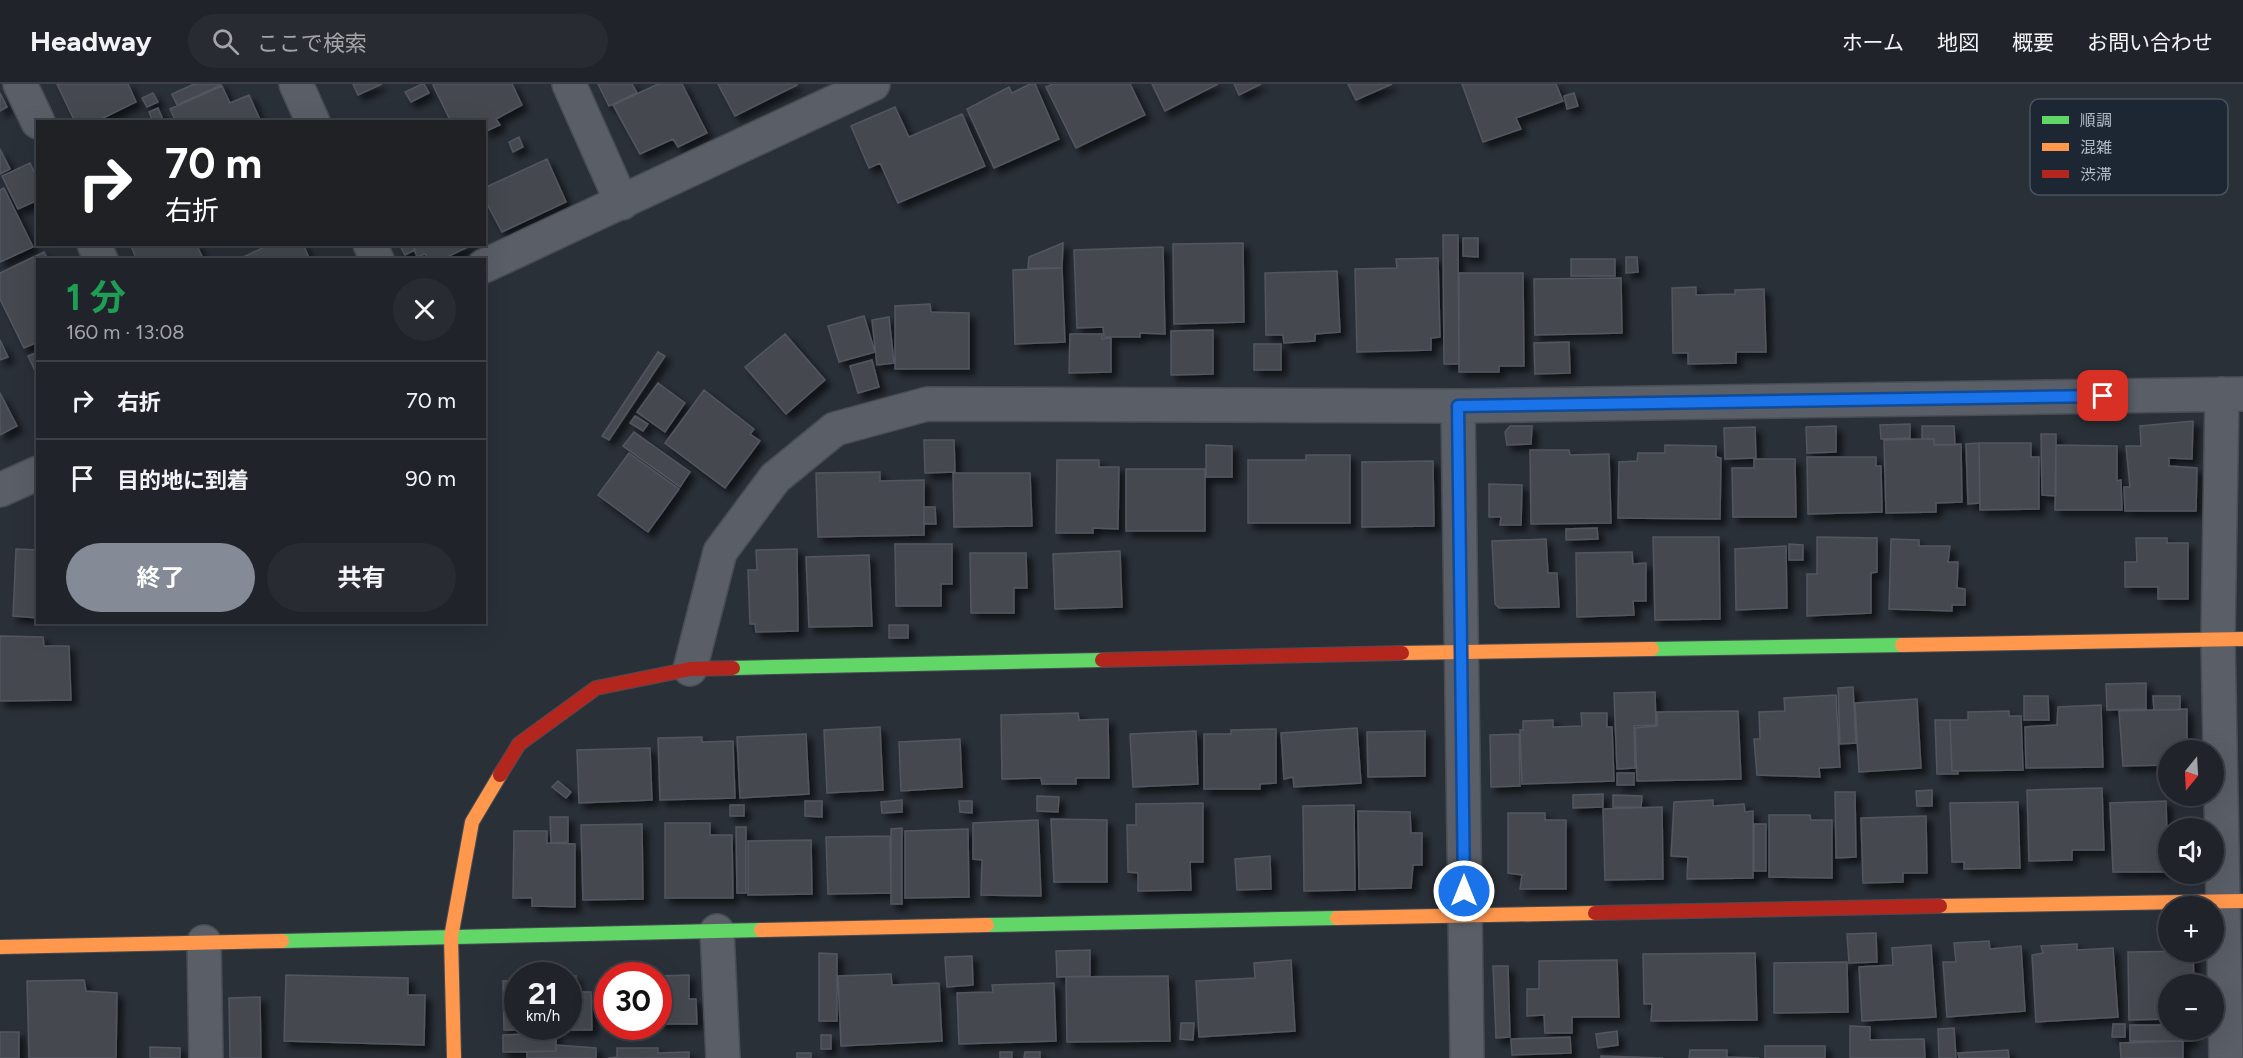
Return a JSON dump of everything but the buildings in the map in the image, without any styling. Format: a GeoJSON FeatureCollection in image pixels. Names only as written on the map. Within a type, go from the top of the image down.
{"type":"FeatureCollection","features":[{"type":"Feature","properties":{"kind":"street"},"geometry":{"type":"LineString","coordinates":[[20,84],[37,120]]}},
{"type":"Feature","properties":{"kind":"street"},"geometry":{"type":"LineString","coordinates":[[296,84],[312,120]]}},
{"type":"Feature","properties":{"kind":"street"},"geometry":{"type":"LineString","coordinates":[[569,84],[622,203]]}},
{"type":"Feature","properties":{"kind":"street"},"geometry":{"type":"LineString","coordinates":[[486,265],[873,84]]}},
{"type":"Feature","properties":{"kind":"street"},"geometry":{"type":"LineString","coordinates":[[690,669],[720,552],[775,478],[835,429],[927,404],[1458,406],[2233,394],[2230,640],[2232,1052]]}},
{"type":"Feature","properties":{"kind":"street"},"geometry":{"type":"LineString","coordinates":[[1458,406],[1467,1058]]}},
{"type":"Feature","properties":{"kind":"street"},"geometry":{"type":"LineString","coordinates":[[0,490],[36,474]]}},
{"type":"Feature","properties":{"kind":"street"},"geometry":{"type":"LineString","coordinates":[[454,1058],[451,937],[472,822],[519,744],[596,688],[690,669],[1462,652],[2230,640]]}},
{"type":"Feature","properties":{"kind":"street"},"geometry":{"type":"LineString","coordinates":[[0,947],[1464,915],[2232,902]]}},
{"type":"Feature","properties":{"kind":"street"},"geometry":{"type":"LineString","coordinates":[[717,931],[723,1058]]}},
{"type":"Feature","properties":{"kind":"street"},"geometry":{"type":"LineString","coordinates":[[204,942],[206,1058]]}},
{"type":"Feature","properties":{"kind":"traffic: fast"},"geometry":{"type":"LineString","coordinates":[[1652,649],[1902,645]]}},
{"type":"Feature","properties":{"kind":"traffic: fast"},"geometry":{"type":"LineString","coordinates":[[733,668],[1102,660]]}},
{"type":"Feature","properties":{"kind":"traffic: fast"},"geometry":{"type":"LineString","coordinates":[[987,925],[1337,918]]}},
{"type":"Feature","properties":{"kind":"traffic: fast"},"geometry":{"type":"LineString","coordinates":[[282,941],[761,930]]}},
{"type":"Feature","properties":{"kind":"traffic: slow"},"geometry":{"type":"LineString","coordinates":[[1902,645],[2243,639]]}},
{"type":"Feature","properties":{"kind":"traffic: slow"},"geometry":{"type":"LineString","coordinates":[[1402,653],[1652,649]]}},
{"type":"Feature","properties":{"kind":"traffic: slow"},"geometry":{"type":"LineString","coordinates":[[454,1058],[451,937],[472,822],[500,775]]}},
{"type":"Feature","properties":{"kind":"traffic: slow"},"geometry":{"type":"LineString","coordinates":[[1940,906],[2243,901]]}},
{"type":"Feature","properties":{"kind":"traffic: slow"},"geometry":{"type":"LineString","coordinates":[[1337,918],[1595,913]]}},
{"type":"Feature","properties":{"kind":"traffic: slow"},"geometry":{"type":"LineString","coordinates":[[761,930],[987,925]]}},
{"type":"Feature","properties":{"kind":"traffic: slow"},"geometry":{"type":"LineString","coordinates":[[0,947],[282,941]]}},
{"type":"Feature","properties":{"kind":"traffic: jam"},"geometry":{"type":"LineString","coordinates":[[1102,660],[1402,653]]}},
{"type":"Feature","properties":{"kind":"traffic: jam"},"geometry":{"type":"LineString","coordinates":[[500,775],[519,744],[596,688],[690,669],[733,668]]}},
{"type":"Feature","properties":{"kind":"traffic: jam"},"geometry":{"type":"LineString","coordinates":[[1595,913],[1940,906]]}},
{"type":"Feature","properties":{"kind":"route"},"geometry":{"type":"LineString","coordinates":[[1464,891],[1458,406],[2103,396]]}}]}
